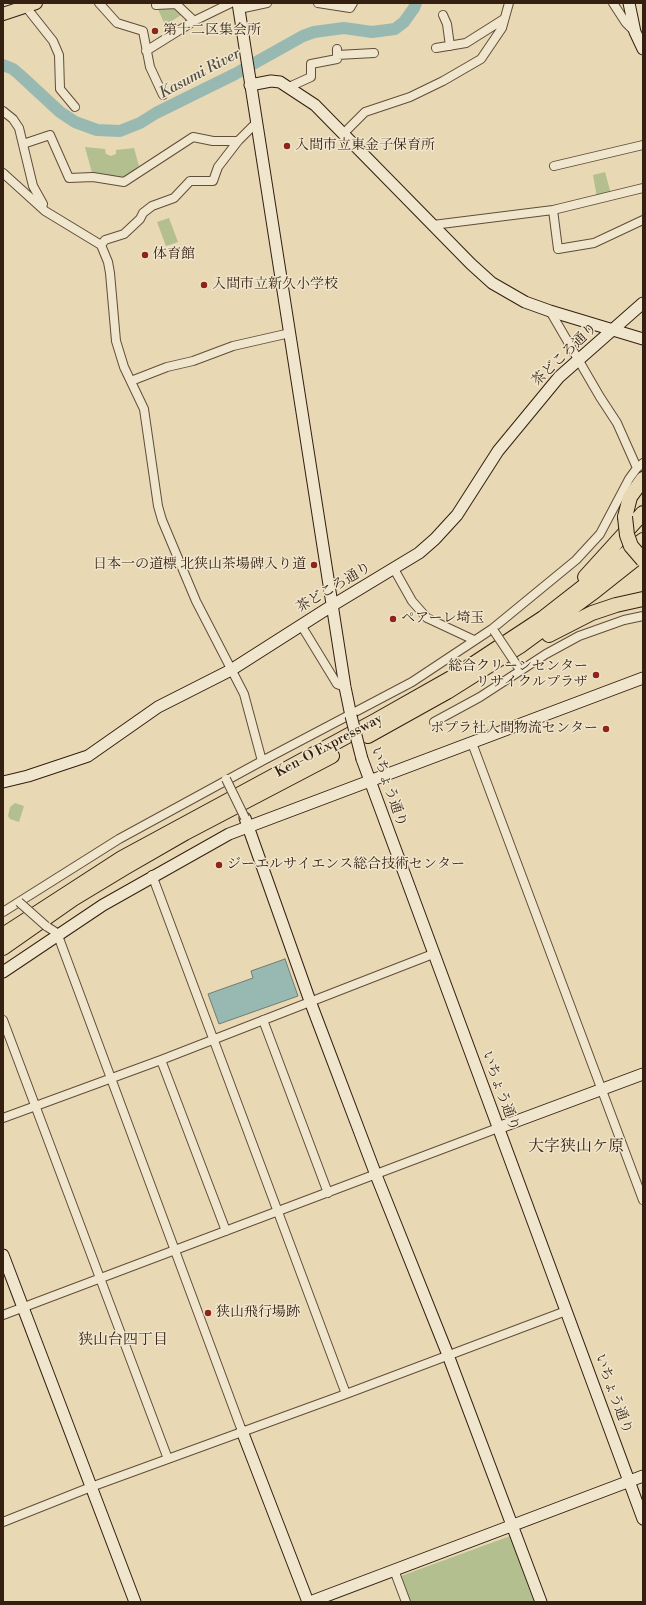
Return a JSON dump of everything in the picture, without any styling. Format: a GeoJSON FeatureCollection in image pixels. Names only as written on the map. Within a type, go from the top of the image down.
{"type":"FeatureCollection","features":[{"type":"Feature","properties":{"kind":"highway"},"geometry":{"type":"LineString","coordinates":[[641,470],[630,497],[625,517],[627,535],[632,546],[643,560]]}},
{"type":"Feature","properties":{"kind":"highway"},"geometry":{"type":"LineString","coordinates":[[458,674],[544,613],[606,556],[643,513]]}},
{"type":"Feature","properties":{"kind":"highway","name":"Ken-O Expressway"},"geometry":{"type":"LineString","coordinates":[[3,935],[122,858],[368,725],[458,674],[543,618],[643,540]]}},
{"type":"Feature","properties":{"kind":"highway","name":"Ken-O Expressway"},"geometry":{"type":"LineString","coordinates":[[3,948],[73,899],[126,867],[447,692],[543,630],[643,553]]}},
{"type":"Feature","properties":{"kind":"highway"},"geometry":{"type":"LineString","coordinates":[[447,692],[569,624],[616,605],[643,599]]}},
{"type":"Feature","properties":{"kind":"main road"},"geometry":{"type":"LineString","coordinates":[[3,14],[25,6]]}},
{"type":"Feature","properties":{"kind":"street"},"geometry":{"type":"LineString","coordinates":[[99,3],[117,23],[143,31],[150,68],[163,95]]}},
{"type":"Feature","properties":{"kind":"street"},"geometry":{"type":"LineString","coordinates":[[146,51],[194,21],[236,5],[267,3]]}},
{"type":"Feature","properties":{"kind":"street"},"geometry":{"type":"LineString","coordinates":[[318,3],[350,8],[353,3]]}},
{"type":"Feature","properties":{"kind":"street"},"geometry":{"type":"LineString","coordinates":[[344,133],[365,112],[410,97],[443,81],[481,59],[502,28],[509,3]]}},
{"type":"Feature","properties":{"kind":"street"},"geometry":{"type":"LineString","coordinates":[[613,3],[626,23],[635,32]]}},
{"type":"Feature","properties":{"kind":"street"},"geometry":{"type":"LineString","coordinates":[[629,3],[635,32],[643,49]]}},
{"type":"Feature","properties":{"kind":"street"},"geometry":{"type":"LineString","coordinates":[[156,5],[176,4],[194,21]]}},
{"type":"Feature","properties":{"kind":"street","name":"いちょう通り"},"geometry":{"type":"LineString","coordinates":[[236,5],[250,82],[345,688],[362,758],[368,780],[643,1519]]}},
{"type":"Feature","properties":{"kind":"street"},"geometry":{"type":"LineString","coordinates":[[25,6],[54,41],[59,55],[60,90],[75,106]]}},
{"type":"Feature","properties":{"kind":"street"},"geometry":{"type":"LineString","coordinates":[[443,15],[447,24],[450,46]]}},
{"type":"Feature","properties":{"kind":"street"},"geometry":{"type":"LineString","coordinates":[[436,48],[472,41],[504,19]]}},
{"type":"Feature","properties":{"kind":"street"},"geometry":{"type":"LineString","coordinates":[[289,87],[312,77],[311,64],[337,59],[337,52],[374,53]]}},
{"type":"Feature","properties":{"kind":"street"},"geometry":{"type":"LineString","coordinates":[[250,82],[271,80],[280,82],[315,105],[471,264],[492,282],[525,302],[643,339]]}},
{"type":"Feature","properties":{"kind":"street"},"geometry":{"type":"LineString","coordinates":[[3,111],[19,128],[33,186],[43,204],[42,208]]}},
{"type":"Feature","properties":{"kind":"street"},"geometry":{"type":"LineString","coordinates":[[101,246],[106,240],[124,234],[140,219],[143,213],[152,206],[174,198],[190,181],[213,181],[218,167],[238,141],[256,123]]}},
{"type":"Feature","properties":{"kind":"street"},"geometry":{"type":"LineString","coordinates":[[23,144],[50,135],[69,178],[93,177],[124,182],[193,137],[213,141],[238,141]]}},
{"type":"Feature","properties":{"kind":"street"},"geometry":{"type":"LineString","coordinates":[[554,166],[643,146]]}},
{"type":"Feature","properties":{"kind":"street"},"geometry":{"type":"LineString","coordinates":[[3,173],[42,208],[101,246],[108,262],[110,273],[116,341],[130,381],[144,409],[158,506],[162,520],[196,601],[244,694],[262,761]]}},
{"type":"Feature","properties":{"kind":"street"},"geometry":{"type":"LineString","coordinates":[[433,225],[552,210],[643,188]]}},
{"type":"Feature","properties":{"kind":"street"},"geometry":{"type":"LineString","coordinates":[[552,210],[558,249],[594,243],[643,220]]}},
{"type":"Feature","properties":{"kind":"street","name":"茶どころ通り"},"geometry":{"type":"LineString","coordinates":[[3,782],[28,776],[88,756],[158,707],[231,670],[333,605],[419,553],[436,539],[457,515],[510,435],[559,377],[643,303]]}},
{"type":"Feature","properties":{"kind":"street"},"geometry":{"type":"LineString","coordinates":[[3,912],[119,839],[226,779],[351,716],[412,682],[474,640],[493,630],[576,560],[600,534],[608,521],[616,502],[641,470],[617,423],[604,404],[550,311]]}},
{"type":"Feature","properties":{"kind":"street"},"geometry":{"type":"LineString","coordinates":[[130,381],[167,367],[193,360],[233,346],[290,333]]}},
{"type":"Feature","properties":{"kind":"street"},"geometry":{"type":"LineString","coordinates":[[394,569],[412,601],[426,618],[474,640]]}},
{"type":"Feature","properties":{"kind":"street"},"geometry":{"type":"LineString","coordinates":[[434,722],[480,697],[519,669],[579,636],[624,620],[643,616]]}},
{"type":"Feature","properties":{"kind":"street"},"geometry":{"type":"LineString","coordinates":[[301,625],[337,684],[345,688]]}},
{"type":"Feature","properties":{"kind":"street"},"geometry":{"type":"LineString","coordinates":[[493,630],[519,669]]}},
{"type":"Feature","properties":{"kind":"street"},"geometry":{"type":"LineString","coordinates":[[3,972],[57,933],[246,822],[472,743],[643,678]]}},
{"type":"Feature","properties":{"kind":"street"},"geometry":{"type":"LineString","coordinates":[[472,743],[643,1200]]}},
{"type":"Feature","properties":{"kind":"street"},"geometry":{"type":"LineString","coordinates":[[226,779],[246,822],[310,1002],[376,1175],[448,1355],[541,1602]]}},
{"type":"Feature","properties":{"kind":"street"},"geometry":{"type":"LineString","coordinates":[[152,876],[346,1394]]}},
{"type":"Feature","properties":{"kind":"street"},"geometry":{"type":"LineString","coordinates":[[19,902],[46,926],[57,933],[242,1431],[309,1602],[643,1476]]}},
{"type":"Feature","properties":{"kind":"street"},"geometry":{"type":"LineString","coordinates":[[3,1118],[160,1060],[433,954]]}},
{"type":"Feature","properties":{"kind":"street"},"geometry":{"type":"LineString","coordinates":[[3,1020],[34,1106],[168,1459]]}},
{"type":"Feature","properties":{"kind":"street"},"geometry":{"type":"LineString","coordinates":[[263,1020],[328,1193]]}},
{"type":"Feature","properties":{"kind":"street"},"geometry":{"type":"LineString","coordinates":[[160,1060],[226,1231]]}},
{"type":"Feature","properties":{"kind":"street"},"geometry":{"type":"LineString","coordinates":[[3,1315],[643,1074]]}},
{"type":"Feature","properties":{"kind":"street"},"geometry":{"type":"LineString","coordinates":[[3,1254],[135,1602]]}},
{"type":"Feature","properties":{"kind":"street"},"geometry":{"type":"LineString","coordinates":[[3,1522],[91,1487],[346,1394],[566,1311]]}},
{"type":"Feature","properties":{"kind":"street"},"geometry":{"type":"LineString","coordinates":[[394,1570],[406,1602]]}},
{"type":"Feature","properties":{"kind":"green space"},"geometry":{"type":"Polygon","coordinates":[[[174,6],[183,14],[165,25],[157,7],[174,6]]]}},
{"type":"Feature","properties":{"kind":"green space"},"geometry":{"type":"Polygon","coordinates":[[[85,147],[105,149],[106,154],[111,156],[116,154],[116,150],[134,148],[139,166],[123,179],[92,173],[85,147]]]}},
{"type":"Feature","properties":{"kind":"green space"},"geometry":{"type":"Polygon","coordinates":[[[605,172],[611,194],[597,198],[593,175],[605,172]]]}},
{"type":"Feature","properties":{"kind":"green space"},"geometry":{"type":"Polygon","coordinates":[[[169,218],[178,242],[166,246],[157,222],[169,218]]]}},
{"type":"Feature","properties":{"kind":"green space"},"geometry":{"type":"Polygon","coordinates":[[[15,803],[24,806],[19,822],[10,819],[8,816],[10,807],[15,803]]]}},
{"type":"Feature","properties":{"kind":"green space"},"geometry":{"type":"Polygon","coordinates":[[[510,1536],[534,1602],[411,1602],[401,1576],[510,1536]]]}},
{"type":"Feature","properties":{"kind":"water"},"geometry":{"type":"Polygon","coordinates":[[[285,959],[298,996],[219,1024],[208,994],[253,978],[251,971],[285,959]]]}},
{"type":"Feature","properties":{"kind":"waterway","name":"Kasumi River"},"geometry":{"type":"LineString","coordinates":[[3,65],[13,69],[60,112],[75,122],[97,130],[120,131],[140,123],[156,113],[235,74],[303,36],[314,32],[344,28],[372,32],[395,29],[404,22],[416,3]]}},
{"type":"Feature","properties":{"kind":"place","name":"第十二区集会所"},"geometry":{"type":"Point","coordinates":[155,31]}},
{"type":"Feature","properties":{"kind":"place","name":"入間市立東金子保育所"},"geometry":{"type":"Point","coordinates":[287,146]}},
{"type":"Feature","properties":{"kind":"place","name":"体育館"},"geometry":{"type":"Point","coordinates":[145,255]}},
{"type":"Feature","properties":{"kind":"place","name":"入間市立新久小学校"},"geometry":{"type":"Point","coordinates":[204,285]}},
{"type":"Feature","properties":{"kind":"place","name":"日本一の道標 北狭山茶場碑入り道"},"geometry":{"type":"Point","coordinates":[314,565]}},
{"type":"Feature","properties":{"kind":"place","name":"ペアーレ埼玉"},"geometry":{"type":"Point","coordinates":[393,619]}},
{"type":"Feature","properties":{"kind":"place","name":"総合クリーンセンター リサイクルプラザ"},"geometry":{"type":"Point","coordinates":[596,675]}},
{"type":"Feature","properties":{"kind":"place","name":"ポプラ社入間物流センター"},"geometry":{"type":"Point","coordinates":[606,729]}},
{"type":"Feature","properties":{"kind":"place","name":"ジーエルサイエンス総合技術センター"},"geometry":{"type":"Point","coordinates":[219,865]}},
{"type":"Feature","properties":{"kind":"place","name":"狭山飛行場跡"},"geometry":{"type":"Point","coordinates":[208,1313]}},
{"type":"Feature","properties":{"kind":"district","name":"大字狭山ケ原"},"geometry":{"type":"Point","coordinates":[576,1147]}},
{"type":"Feature","properties":{"kind":"district","name":"狭山台四丁目"},"geometry":{"type":"Point","coordinates":[123,1340]}}]}
